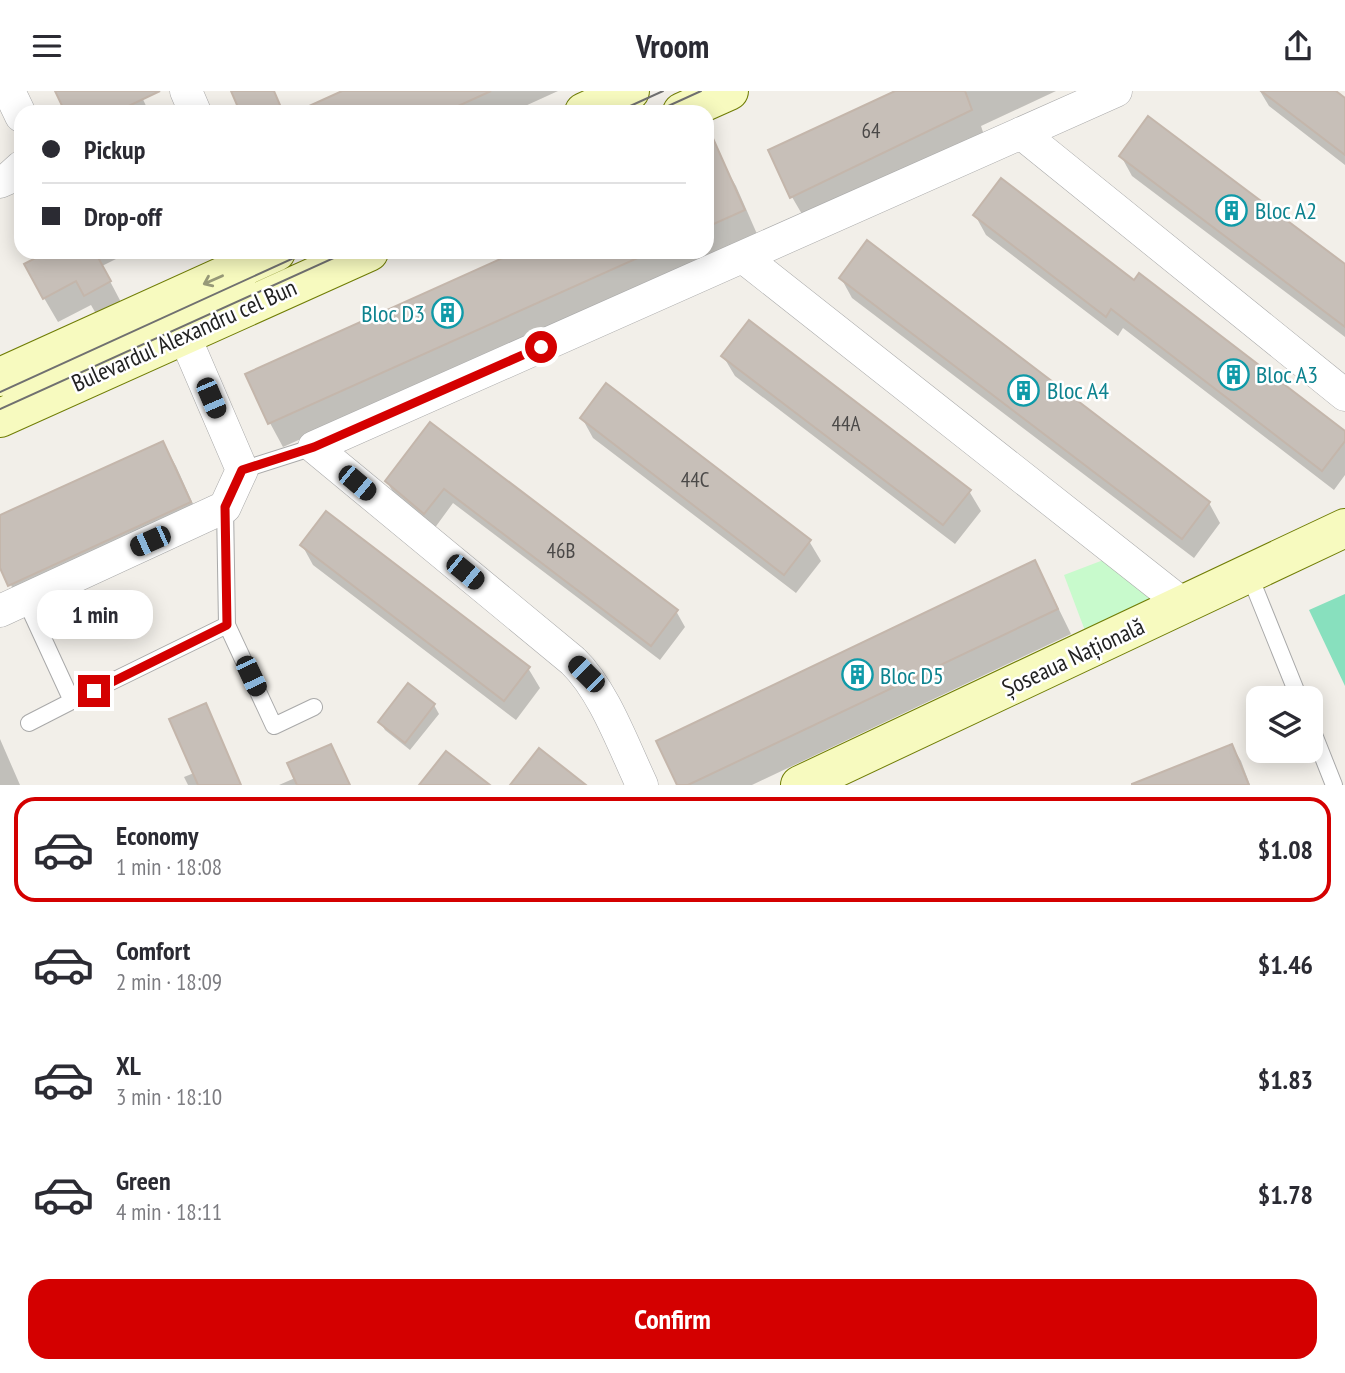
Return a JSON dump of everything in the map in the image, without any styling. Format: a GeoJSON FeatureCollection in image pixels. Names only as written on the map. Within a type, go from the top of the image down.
{"type":"FeatureCollection","features":[{"type":"Feature","properties":{"kind":"main road"},"geometry":{"type":"LineString","coordinates":[[599,105],[630,91]]}},
{"type":"Feature","properties":{"kind":"main road"},"geometry":{"type":"LineString","coordinates":[[698,105],[729,91]]}},
{"type":"Feature","properties":{"kind":"main road","name":"Bulevardul Alexandru cel Bun"},"geometry":{"type":"LineString","coordinates":[[0,377],[254,259]]}},
{"type":"Feature","properties":{"kind":"main road","name":"Bulevardul Alexandru cel Bun"},"geometry":{"type":"LineString","coordinates":[[0,418],[353,259]]}},
{"type":"Feature","properties":{"kind":"main road","name":"Șoseaua Națională"},"geometry":{"type":"LineString","coordinates":[[800,785],[1345,528]]}},
{"type":"Feature","properties":{"kind":"street"},"geometry":{"type":"LineString","coordinates":[[642,785],[597,691],[586,674],[314,447],[1116,91]]}},
{"type":"Feature","properties":{"kind":"street"},"geometry":{"type":"LineString","coordinates":[[1021,133],[1345,395]]}},
{"type":"Feature","properties":{"kind":"street"},"geometry":{"type":"LineString","coordinates":[[743,257],[1184,605]]}},
{"type":"Feature","properties":{"kind":"street"},"geometry":{"type":"LineString","coordinates":[[264,259],[273,295]]}},
{"type":"Feature","properties":{"kind":"street"},"geometry":{"type":"LineString","coordinates":[[13,605],[225,507],[242,470],[184,335]]}},
{"type":"Feature","properties":{"kind":"lane"},"geometry":{"type":"LineString","coordinates":[[242,470],[314,447]]}},
{"type":"Feature","properties":{"kind":"lane"},"geometry":{"type":"LineString","coordinates":[[225,507],[227,625],[274,726],[314,707]]}},
{"type":"Feature","properties":{"kind":"lane"},"geometry":{"type":"LineString","coordinates":[[1248,573],[1294,686]]}},
{"type":"Feature","properties":{"kind":"lane"},"geometry":{"type":"LineString","coordinates":[[13,605],[72,701]]}},
{"type":"Feature","properties":{"kind":"lane"},"geometry":{"type":"LineString","coordinates":[[29,723],[227,625]]}},
{"type":"Feature","properties":{"kind":"lane"},"geometry":{"type":"LineString","coordinates":[[1323,757],[1334,785]]}},
{"type":"Feature","properties":{"kind":"green space"},"geometry":{"type":"Polygon","coordinates":[[[1106,559],[1152,594],[1143,615],[1087,636],[1064,575],[1106,559]]]}},
{"type":"Feature","properties":{"kind":"green space"},"geometry":{"type":"Polygon","coordinates":[[[1345,594],[1345,686],[1309,610],[1345,594]]]}},
{"type":"Feature","properties":{"kind":"building"},"geometry":{"type":"Polygon","coordinates":[[[55,91],[160,91],[131,105],[62,105],[55,91]]]}},
{"type":"Feature","properties":{"kind":"building"},"geometry":{"type":"Polygon","coordinates":[[[231,91],[274,91],[280,105],[237,105],[231,91]]]}},
{"type":"Feature","properties":{"kind":"building"},"geometry":{"type":"Polygon","coordinates":[[[342,91],[491,91],[460,105],[311,105],[342,91]]]}},
{"type":"Feature","properties":{"kind":"building"},"geometry":{"type":"Polygon","coordinates":[[[895,91],[965,91],[972,110],[790,198],[768,150],[895,91]]]}},
{"type":"Feature","properties":{"kind":"building"},"geometry":{"type":"Polygon","coordinates":[[[1261,91],[1336,91],[1345,98],[1345,155],[1261,91]]]}},
{"type":"Feature","properties":{"kind":"building","name":"Bloc A2"},"geometry":{"type":"Polygon","coordinates":[[[1148,116],[1345,264],[1345,327],[1119,156],[1148,116]]]}},
{"type":"Feature","properties":{"kind":"building"},"geometry":{"type":"Polygon","coordinates":[[[714,141],[745,210],[714,224],[714,141]]]}},
{"type":"Feature","properties":{"kind":"building","name":"Bloc A3"},"geometry":{"type":"Polygon","coordinates":[[[1001,178],[1134,280],[1139,273],[1345,431],[1345,441],[1322,471],[1111,309],[1106,317],[973,215],[1001,178]]]}},
{"type":"Feature","properties":{"kind":"building","name":"Bloc A4"},"geometry":{"type":"Polygon","coordinates":[[[867,240],[1210,502],[1182,539],[839,278],[867,240]]]}},
{"type":"Feature","properties":{"kind":"building"},"geometry":{"type":"Polygon","coordinates":[[[34,259],[99,259],[111,281],[84,296],[76,281],[43,299],[24,264],[34,259]]]}},
{"type":"Feature","properties":{"kind":"building","name":"Bloc D3"},"geometry":{"type":"Polygon","coordinates":[[[500,259],[635,259],[268,424],[245,374],[500,259]]]}},
{"type":"Feature","properties":{"kind":"building"},"geometry":{"type":"Polygon","coordinates":[[[749,320],[971,490],[943,525],[721,356],[749,320]]]}},
{"type":"Feature","properties":{"kind":"building"},"geometry":{"type":"Polygon","coordinates":[[[606,383],[811,540],[784,575],[580,418],[606,383]]]}},
{"type":"Feature","properties":{"kind":"building"},"geometry":{"type":"Polygon","coordinates":[[[430,422],[678,610],[651,646],[444,489],[424,514],[385,481],[430,422]]]}},
{"type":"Feature","properties":{"kind":"building"},"geometry":{"type":"Polygon","coordinates":[[[163,441],[191,502],[8,586],[0,568],[0,515],[163,441]]]}},
{"type":"Feature","properties":{"kind":"building"},"geometry":{"type":"Polygon","coordinates":[[[326,511],[530,667],[504,701],[300,545],[326,511]]]}},
{"type":"Feature","properties":{"kind":"building","name":"Bloc D5"},"geometry":{"type":"Polygon","coordinates":[[[1035,560],[1058,609],[688,785],[677,785],[656,741],[1035,560]]]}},
{"type":"Feature","properties":{"kind":"building"},"geometry":{"type":"Polygon","coordinates":[[[408,683],[435,704],[405,743],[378,722],[408,683]]]}},
{"type":"Feature","properties":{"kind":"building"},"geometry":{"type":"Polygon","coordinates":[[[206,703],[241,785],[198,785],[169,719],[206,703]]]}},
{"type":"Feature","properties":{"kind":"building"},"geometry":{"type":"Polygon","coordinates":[[[331,744],[350,785],[297,785],[287,763],[331,744]]]}},
{"type":"Feature","properties":{"kind":"building"},"geometry":{"type":"Polygon","coordinates":[[[1232,744],[1249,785],[1132,785],[1132,784],[1232,744]]]}},
{"type":"Feature","properties":{"kind":"building"},"geometry":{"type":"Polygon","coordinates":[[[539,748],[586,785],[510,785],[539,748]]]}},
{"type":"Feature","properties":{"kind":"building"},"geometry":{"type":"Polygon","coordinates":[[[446,751],[490,785],[419,785],[446,751]]]}},
{"type":"Feature","properties":{"kind":"tram line"},"geometry":{"type":"LineString","coordinates":[[632,105],[663,91]]}},
{"type":"Feature","properties":{"kind":"tram line"},"geometry":{"type":"LineString","coordinates":[[670,105],[701,91]]}},
{"type":"Feature","properties":{"kind":"tram line"},"geometry":{"type":"LineString","coordinates":[[0,392],[292,259]]}},
{"type":"Feature","properties":{"kind":"tram line"},"geometry":{"type":"LineString","coordinates":[[0,409],[332,259]]}},
{"type":"Feature","properties":{"kind":"place","name":"Bloc A2"},"geometry":{"type":"Point","coordinates":[1232,210]}},
{"type":"Feature","properties":{"kind":"place","name":"Bloc D3"},"geometry":{"type":"Point","coordinates":[448,313]}},
{"type":"Feature","properties":{"kind":"place","name":"Bloc A3"},"geometry":{"type":"Point","coordinates":[1233,374]}},
{"type":"Feature","properties":{"kind":"place","name":"Bloc A4"},"geometry":{"type":"Point","coordinates":[1024,390]}},
{"type":"Feature","properties":{"kind":"place","name":"Bloc D5"},"geometry":{"type":"Point","coordinates":[857,675]}},
{"type":"Feature","properties":{"kind":"route"},"geometry":{"type":"LineString","coordinates":[[94,691],[227,625],[225,507],[242,470],[314,447],[541,347]]}}]}
